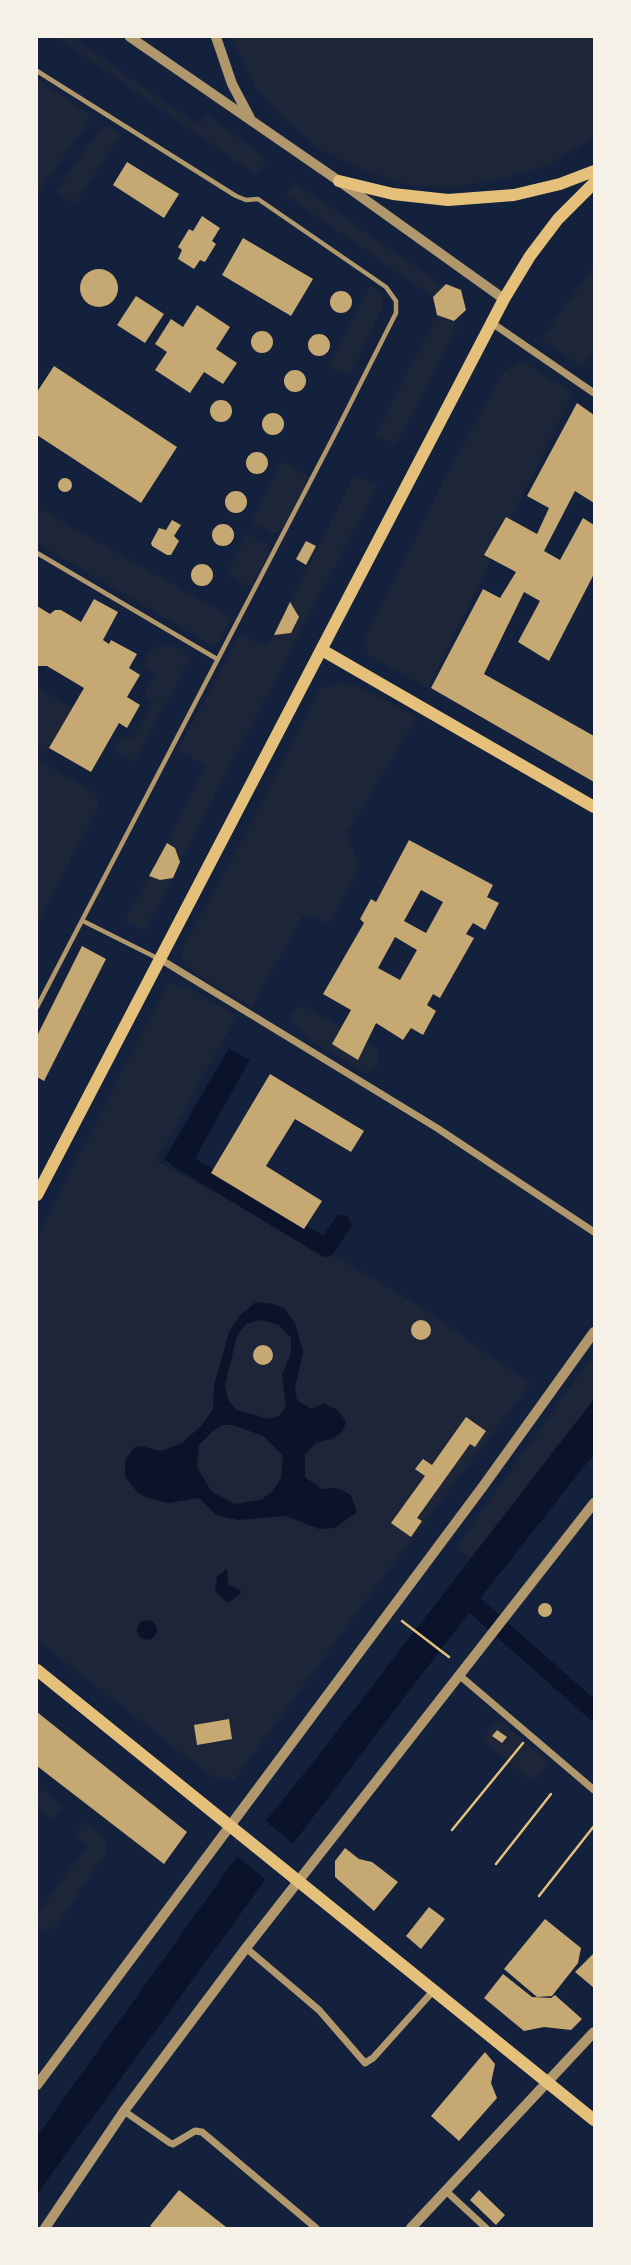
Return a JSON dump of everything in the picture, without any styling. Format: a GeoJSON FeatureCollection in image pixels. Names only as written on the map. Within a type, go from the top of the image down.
{"type":"FeatureCollection","features":[{"type":"Feature","properties":{"kind":"main road"},"geometry":{"type":"LineString","coordinates":[[339,181],[393,194],[448,201],[514,195],[560,184],[594,171]]}},
{"type":"Feature","properties":{"kind":"main road"},"geometry":{"type":"LineString","coordinates":[[37,1195],[504,299],[530,256],[594,183]]}},
{"type":"Feature","properties":{"kind":"main road"},"geometry":{"type":"LineString","coordinates":[[321,650],[594,807]]}},
{"type":"Feature","properties":{"kind":"main road"},"geometry":{"type":"LineString","coordinates":[[37,1670],[594,2120]]}},
{"type":"Feature","properties":{"kind":"street"},"geometry":{"type":"LineString","coordinates":[[130,37],[504,299]]}},
{"type":"Feature","properties":{"kind":"street"},"geometry":{"type":"LineString","coordinates":[[216,37],[232,84],[251,120]]}},
{"type":"Feature","properties":{"kind":"street"},"geometry":{"type":"LineString","coordinates":[[492,323],[594,393]]}},
{"type":"Feature","properties":{"kind":"street"},"geometry":{"type":"LineString","coordinates":[[160,959],[437,1128],[594,1232]]}},
{"type":"Feature","properties":{"kind":"street"},"geometry":{"type":"LineString","coordinates":[[37,2085],[484,1485],[594,1332]]}},
{"type":"Feature","properties":{"kind":"street"},"geometry":{"type":"LineString","coordinates":[[45,2228],[124,2110],[246,1948],[594,1503]]}},
{"type":"Feature","properties":{"kind":"street"},"geometry":{"type":"LineString","coordinates":[[459,1675],[594,1790]]}},
{"type":"Feature","properties":{"kind":"street"},"geometry":{"type":"LineString","coordinates":[[246,1948],[319,2010],[365,2063],[373,2059],[434,1990]]}},
{"type":"Feature","properties":{"kind":"street"},"geometry":{"type":"LineString","coordinates":[[411,2228],[594,2032]]}},
{"type":"Feature","properties":{"kind":"street"},"geometry":{"type":"LineString","coordinates":[[124,2110],[173,2144],[195,2131],[202,2132],[316,2228]]}},
{"type":"Feature","properties":{"kind":"street"},"geometry":{"type":"LineString","coordinates":[[446,2191],[486,2228]]}},
{"type":"Feature","properties":{"kind":"lane"},"geometry":{"type":"LineString","coordinates":[[37,71],[236,197],[258,199],[386,287],[396,301],[396,313],[37,1007]]}},
{"type":"Feature","properties":{"kind":"lane"},"geometry":{"type":"LineString","coordinates":[[37,553],[217,659]]}},
{"type":"Feature","properties":{"kind":"lane"},"geometry":{"type":"LineString","coordinates":[[83,920],[160,959]]}},
{"type":"Feature","properties":{"kind":"path"},"geometry":{"type":"LineString","coordinates":[[404,1622],[447,1655]]}},
{"type":"Feature","properties":{"kind":"path"},"geometry":{"type":"LineString","coordinates":[[452,1830],[529,1735]]}},
{"type":"Feature","properties":{"kind":"path"},"geometry":{"type":"LineString","coordinates":[[496,1864],[551,1794]]}},
{"type":"Feature","properties":{"kind":"path"},"geometry":{"type":"LineString","coordinates":[[539,1896],[594,1826]]}},
{"type":"Feature","properties":{"kind":"shaded area"},"geometry":{"type":"Polygon","coordinates":[[[56,37],[72,37],[198,125],[206,114],[263,156],[265,163],[256,175],[56,37]]]}},
{"type":"Feature","properties":{"kind":"shaded area"},"geometry":{"type":"Polygon","coordinates":[[[231,37],[594,37],[594,137],[549,165],[506,178],[454,188],[403,184],[364,171],[321,150],[284,119],[256,88],[231,37]]]}},
{"type":"Feature","properties":{"kind":"shaded area"},"geometry":{"type":"Polygon","coordinates":[[[37,79],[89,114],[89,122],[37,194],[37,79]]]}},
{"type":"Feature","properties":{"kind":"shaded area"},"geometry":{"type":"Polygon","coordinates":[[[108,125],[121,134],[75,204],[55,192],[100,129],[108,125]]]}},
{"type":"Feature","properties":{"kind":"shaded area"},"geometry":{"type":"Polygon","coordinates":[[[295,183],[443,286],[433,297],[286,195],[295,183]]]}},
{"type":"Feature","properties":{"kind":"shaded area"},"geometry":{"type":"Polygon","coordinates":[[[594,265],[594,349],[582,367],[542,339],[594,265]]]}},
{"type":"Feature","properties":{"kind":"shaded area"},"geometry":{"type":"Polygon","coordinates":[[[371,285],[382,294],[383,306],[350,376],[328,365],[371,285]]]}},
{"type":"Feature","properties":{"kind":"shaded area"},"geometry":{"type":"Polygon","coordinates":[[[437,315],[454,321],[457,328],[396,444],[375,436],[437,315]]]}},
{"type":"Feature","properties":{"kind":"shaded area"},"geometry":{"type":"Polygon","coordinates":[[[522,361],[573,393],[428,688],[368,655],[363,639],[445,478],[503,372],[522,361]]]}},
{"type":"Feature","properties":{"kind":"shaded area"},"geometry":{"type":"Polygon","coordinates":[[[282,462],[309,477],[281,532],[271,533],[252,522],[282,462]]]}},
{"type":"Feature","properties":{"kind":"shaded area"},"geometry":{"type":"Polygon","coordinates":[[[355,474],[377,486],[180,862],[175,848],[167,843],[206,766],[178,750],[240,634],[267,647],[355,474]]]}},
{"type":"Feature","properties":{"kind":"shaded area"},"geometry":{"type":"Polygon","coordinates":[[[37,507],[232,618],[215,647],[37,543],[37,507]]]}},
{"type":"Feature","properties":{"kind":"shaded area"},"geometry":{"type":"Polygon","coordinates":[[[247,534],[266,543],[270,552],[251,588],[227,574],[247,534]]]}},
{"type":"Feature","properties":{"kind":"shaded area"},"geometry":{"type":"Polygon","coordinates":[[[157,647],[180,648],[190,658],[135,762],[114,751],[122,736],[132,739],[154,702],[144,694],[155,675],[142,665],[149,653],[157,647]]]}},
{"type":"Feature","properties":{"kind":"shaded area"},"geometry":{"type":"Polygon","coordinates":[[[338,683],[355,685],[417,717],[347,833],[360,868],[329,923],[303,915],[252,1007],[184,965],[182,949],[321,688],[338,683]]]}},
{"type":"Feature","properties":{"kind":"shaded area"},"geometry":{"type":"Polygon","coordinates":[[[37,687],[72,707],[47,753],[37,747],[37,687]]]}},
{"type":"Feature","properties":{"kind":"shaded area"},"geometry":{"type":"Polygon","coordinates":[[[37,759],[94,792],[99,806],[37,924],[37,759]]]}},
{"type":"Feature","properties":{"kind":"shaded area"},"geometry":{"type":"Polygon","coordinates":[[[149,876],[160,880],[173,878],[145,931],[125,921],[149,876]]]}},
{"type":"Feature","properties":{"kind":"shaded area"},"geometry":{"type":"Polygon","coordinates":[[[168,982],[187,987],[237,1016],[156,1161],[348,1264],[424,1309],[530,1384],[380,1581],[234,1780],[214,1778],[37,1640],[37,1238],[168,982]]]}},
{"type":"Feature","properties":{"kind":"shaded area"},"geometry":{"type":"Polygon","coordinates":[[[297,1007],[307,1007],[341,1027],[333,1044],[357,1060],[367,1042],[379,1050],[376,1068],[366,1074],[311,1040],[295,1026],[290,1016],[297,1007]]]}},
{"type":"Feature","properties":{"kind":"shaded area"},"geometry":{"type":"Polygon","coordinates":[[[229,1048],[250,1060],[187,1172],[164,1160],[229,1048]]]}},
{"type":"Feature","properties":{"kind":"shaded area"},"geometry":{"type":"Polygon","coordinates":[[[256,1302],[285,1309],[295,1323],[303,1352],[295,1388],[297,1400],[311,1409],[324,1403],[337,1410],[346,1421],[343,1431],[332,1439],[317,1442],[305,1454],[305,1477],[322,1489],[336,1488],[350,1494],[353,1501],[357,1512],[335,1528],[319,1529],[286,1516],[238,1520],[216,1515],[199,1498],[169,1503],[148,1498],[138,1493],[125,1477],[125,1460],[134,1448],[141,1446],[161,1451],[182,1443],[202,1425],[213,1409],[214,1385],[229,1332],[240,1315],[256,1302]],[[260,1320],[246,1324],[237,1336],[225,1385],[228,1400],[237,1410],[268,1419],[279,1416],[286,1405],[282,1375],[291,1353],[291,1338],[279,1325],[260,1320]],[[223,1425],[199,1445],[197,1467],[211,1491],[235,1504],[260,1500],[271,1493],[281,1478],[283,1455],[263,1436],[233,1425],[223,1425]]]}},
{"type":"Feature","properties":{"kind":"shaded area"},"geometry":{"type":"Polygon","coordinates":[[[594,1354],[594,1399],[470,1559],[456,1547],[594,1354]]]}},
{"type":"Feature","properties":{"kind":"shaded area"},"geometry":{"type":"Polygon","coordinates":[[[594,1399],[594,1454],[263,1883],[37,2194],[37,2136],[235,1859],[322,1751],[594,1399]]]}},
{"type":"Feature","properties":{"kind":"shaded area"},"geometry":{"type":"Polygon","coordinates":[[[227,1569],[228,1584],[242,1592],[228,1603],[215,1591],[217,1576],[227,1569]]]}},
{"type":"Feature","properties":{"kind":"shaded area"},"geometry":{"type":"Polygon","coordinates":[[[143,1620],[151,1620],[157,1630],[151,1640],[143,1640],[137,1634],[137,1626],[143,1620]]]}},
{"type":"Feature","properties":{"kind":"shaded area"},"geometry":{"type":"Polygon","coordinates":[[[498,1719],[549,1762],[532,1782],[482,1740],[498,1719]]]}},
{"type":"Feature","properties":{"kind":"shaded area"},"geometry":{"type":"Polygon","coordinates":[[[37,1786],[63,1806],[53,1820],[37,1808],[37,1786]]]}},
{"type":"Feature","properties":{"kind":"shaded area"},"geometry":{"type":"Polygon","coordinates":[[[84,1822],[99,1832],[108,1843],[105,1854],[58,1923],[49,1931],[40,1929],[37,1926],[37,1908],[40,1910],[87,1846],[74,1836],[84,1822]]]}},
{"type":"Feature","properties":{"kind":"pier"},"geometry":{"type":"Polygon","coordinates":[[[263,1819],[296,1846],[269,1882],[234,1854],[263,1819]]]}},
{"type":"Feature","properties":{"kind":"building"},"geometry":{"type":"Polygon","coordinates":[[[127,162],[179,194],[164,218],[113,185],[127,162]]]}},
{"type":"Feature","properties":{"kind":"building"},"geometry":{"type":"Polygon","coordinates":[[[202,216],[220,228],[212,241],[216,244],[205,262],[200,260],[194,269],[178,259],[182,250],[178,247],[189,229],[193,231],[202,216]]]}},
{"type":"Feature","properties":{"kind":"building"},"geometry":{"type":"Polygon","coordinates":[[[243,238],[313,279],[291,316],[222,275],[243,238]]]}},
{"type":"Feature","properties":{"kind":"building"},"geometry":{"type":"Polygon","coordinates":[[[99,269],[113,274],[118,288],[113,302],[99,307],[85,302],[80,288],[85,274],[99,269]]]}},
{"type":"Feature","properties":{"kind":"building"},"geometry":{"type":"Polygon","coordinates":[[[446,284],[461,290],[466,310],[454,321],[437,315],[433,297],[446,284]]]}},
{"type":"Feature","properties":{"kind":"building"},"geometry":{"type":"Polygon","coordinates":[[[341,291],[349,294],[352,302],[349,310],[341,313],[333,310],[330,302],[333,294],[341,291]]]}},
{"type":"Feature","properties":{"kind":"building"},"geometry":{"type":"Polygon","coordinates":[[[136,296],[164,314],[145,343],[117,325],[136,296]]]}},
{"type":"Feature","properties":{"kind":"building"},"geometry":{"type":"Polygon","coordinates":[[[197,305],[230,327],[216,349],[237,363],[223,384],[204,372],[190,393],[155,370],[167,352],[155,344],[171,319],[183,327],[197,305]]]}},
{"type":"Feature","properties":{"kind":"building"},"geometry":{"type":"Polygon","coordinates":[[[258,331],[266,331],[273,338],[273,346],[266,353],[258,353],[251,346],[251,338],[258,331]]]}},
{"type":"Feature","properties":{"kind":"building"},"geometry":{"type":"Polygon","coordinates":[[[315,334],[323,334],[330,341],[330,349],[323,356],[315,356],[308,349],[308,341],[315,334]]]}},
{"type":"Feature","properties":{"kind":"building"},"geometry":{"type":"Polygon","coordinates":[[[54,366],[177,447],[141,503],[37,435],[37,392],[54,366]]]}},
{"type":"Feature","properties":{"kind":"building"},"geometry":{"type":"Polygon","coordinates":[[[291,370],[299,370],[306,377],[306,385],[299,392],[291,392],[284,385],[284,377],[291,370]]]}},
{"type":"Feature","properties":{"kind":"building"},"geometry":{"type":"Polygon","coordinates":[[[217,400],[225,400],[232,407],[232,415],[225,422],[217,422],[210,415],[210,407],[217,400]]]}},
{"type":"Feature","properties":{"kind":"building"},"geometry":{"type":"Polygon","coordinates":[[[577,403],[594,415],[594,503],[575,491],[544,551],[560,560],[583,518],[594,525],[594,574],[549,661],[518,642],[540,601],[524,592],[484,674],[594,736],[594,782],[431,688],[483,589],[500,598],[516,572],[484,555],[506,517],[537,534],[549,508],[527,496],[577,403]]]}},
{"type":"Feature","properties":{"kind":"building"},"geometry":{"type":"Polygon","coordinates":[[[269,413],[277,413],[284,420],[284,428],[277,435],[269,435],[262,428],[262,420],[269,413]]]}},
{"type":"Feature","properties":{"kind":"building"},"geometry":{"type":"Polygon","coordinates":[[[253,452],[261,452],[268,459],[268,467],[261,474],[253,474],[246,467],[246,459],[253,452]]]}},
{"type":"Feature","properties":{"kind":"building"},"geometry":{"type":"Polygon","coordinates":[[[62,478],[68,478],[72,485],[68,492],[62,492],[58,488],[58,482],[62,478]]]}},
{"type":"Feature","properties":{"kind":"building"},"geometry":{"type":"Polygon","coordinates":[[[236,491],[244,494],[247,502],[244,510],[236,513],[228,510],[225,502],[228,494],[236,491]]]}},
{"type":"Feature","properties":{"kind":"building"},"geometry":{"type":"Polygon","coordinates":[[[172,520],[181,525],[174,536],[179,541],[171,555],[167,555],[151,543],[159,528],[166,530],[172,520]]]}},
{"type":"Feature","properties":{"kind":"building"},"geometry":{"type":"Polygon","coordinates":[[[219,524],[227,524],[234,531],[234,539],[227,546],[219,546],[212,539],[212,531],[219,524]]]}},
{"type":"Feature","properties":{"kind":"building"},"geometry":{"type":"Polygon","coordinates":[[[306,541],[316,546],[306,565],[296,559],[306,541]]]}},
{"type":"Feature","properties":{"kind":"building"},"geometry":{"type":"Polygon","coordinates":[[[198,564],[206,564],[213,571],[213,579],[206,586],[198,586],[191,579],[191,571],[198,564]]]}},
{"type":"Feature","properties":{"kind":"building"},"geometry":{"type":"Polygon","coordinates":[[[94,599],[118,612],[103,640],[109,644],[111,640],[137,654],[129,668],[140,675],[127,697],[140,705],[127,728],[119,723],[91,772],[49,748],[84,688],[47,666],[37,666],[37,606],[50,614],[61,610],[81,622],[94,599]]]}},
{"type":"Feature","properties":{"kind":"building"},"geometry":{"type":"Polygon","coordinates":[[[290,602],[299,617],[291,633],[274,635],[290,602]]]}},
{"type":"Feature","properties":{"kind":"building"},"geometry":{"type":"Polygon","coordinates":[[[409,840],[493,885],[487,897],[499,903],[485,930],[473,923],[466,934],[474,938],[440,998],[433,994],[427,1005],[436,1011],[423,1035],[411,1028],[403,1040],[376,1023],[358,1060],[332,1044],[351,1010],[323,994],[364,923],[360,919],[371,899],[376,902],[409,840]],[[421,890],[404,921],[426,933],[443,902],[421,890]],[[395,937],[378,968],[400,980],[417,950],[395,937]]]}},
{"type":"Feature","properties":{"kind":"building"},"geometry":{"type":"Polygon","coordinates":[[[167,843],[175,848],[180,862],[173,878],[160,880],[149,876],[167,843]]]}},
{"type":"Feature","properties":{"kind":"building"},"geometry":{"type":"Polygon","coordinates":[[[82,946],[106,959],[44,1081],[37,1077],[37,1036],[82,946]]]}},
{"type":"Feature","properties":{"kind":"building"},"geometry":{"type":"Polygon","coordinates":[[[270,1074],[364,1131],[351,1152],[295,1119],[266,1166],[322,1201],[304,1229],[211,1173],[270,1074]]]}},
{"type":"Feature","properties":{"kind":"building"},"geometry":{"type":"Polygon","coordinates":[[[421,1320],[428,1323],[431,1330],[428,1337],[421,1340],[414,1337],[411,1330],[414,1323],[421,1320]]]}},
{"type":"Feature","properties":{"kind":"building"},"geometry":{"type":"Polygon","coordinates":[[[259,1345],[267,1345],[273,1355],[267,1365],[259,1365],[253,1359],[253,1351],[259,1345]]]}},
{"type":"Feature","properties":{"kind":"building"},"geometry":{"type":"Polygon","coordinates":[[[466,1417],[486,1431],[475,1447],[470,1444],[417,1518],[422,1521],[411,1537],[391,1523],[425,1476],[415,1469],[423,1459],[432,1465],[466,1417]]]}},
{"type":"Feature","properties":{"kind":"building"},"geometry":{"type":"Polygon","coordinates":[[[545,1603],[550,1605],[550,1615],[545,1617],[540,1615],[538,1610],[540,1605],[545,1603]]]}},
{"type":"Feature","properties":{"kind":"building"},"geometry":{"type":"Polygon","coordinates":[[[37,1712],[187,1832],[164,1864],[37,1766],[37,1712]]]}},
{"type":"Feature","properties":{"kind":"building"},"geometry":{"type":"Polygon","coordinates":[[[229,1719],[232,1739],[197,1745],[194,1725],[229,1719]]]}},
{"type":"Feature","properties":{"kind":"building"},"geometry":{"type":"Polygon","coordinates":[[[497,1730],[507,1737],[502,1743],[492,1736],[497,1730]]]}},
{"type":"Feature","properties":{"kind":"building"},"geometry":{"type":"Polygon","coordinates":[[[345,1848],[359,1859],[372,1862],[398,1882],[374,1911],[335,1877],[335,1861],[345,1848]]]}},
{"type":"Feature","properties":{"kind":"building"},"geometry":{"type":"Polygon","coordinates":[[[429,1907],[445,1919],[421,1949],[406,1936],[429,1907]]]}},
{"type":"Feature","properties":{"kind":"building"},"geometry":{"type":"Polygon","coordinates":[[[545,1919],[581,1948],[578,1963],[552,1996],[537,1997],[504,1969],[545,1919]]]}},
{"type":"Feature","properties":{"kind":"building"},"geometry":{"type":"Polygon","coordinates":[[[594,1953],[594,1988],[575,1972],[594,1953]]]}},
{"type":"Feature","properties":{"kind":"building"},"geometry":{"type":"Polygon","coordinates":[[[503,1974],[532,1997],[551,1998],[555,1995],[582,2019],[571,2030],[544,2027],[524,2031],[484,1998],[503,1974]]]}},
{"type":"Feature","properties":{"kind":"building"},"geometry":{"type":"Polygon","coordinates":[[[485,2052],[495,2064],[491,2083],[497,2098],[459,2141],[431,2116],[485,2052]]]}},
{"type":"Feature","properties":{"kind":"building"},"geometry":{"type":"Polygon","coordinates":[[[179,2190],[226,2227],[150,2226],[179,2190]]]}},
{"type":"Feature","properties":{"kind":"building"},"geometry":{"type":"Polygon","coordinates":[[[479,2190],[505,2215],[496,2225],[470,2200],[479,2190]]]}},
{"type":"Feature","properties":{"kind":"waterway"},"geometry":{"type":"LineString","coordinates":[[180,1152],[177,1158],[326,1248],[342,1224]]}},
{"type":"Feature","properties":{"kind":"waterway"},"geometry":{"type":"LineString","coordinates":[[462,1594],[594,1711]]}}]}
